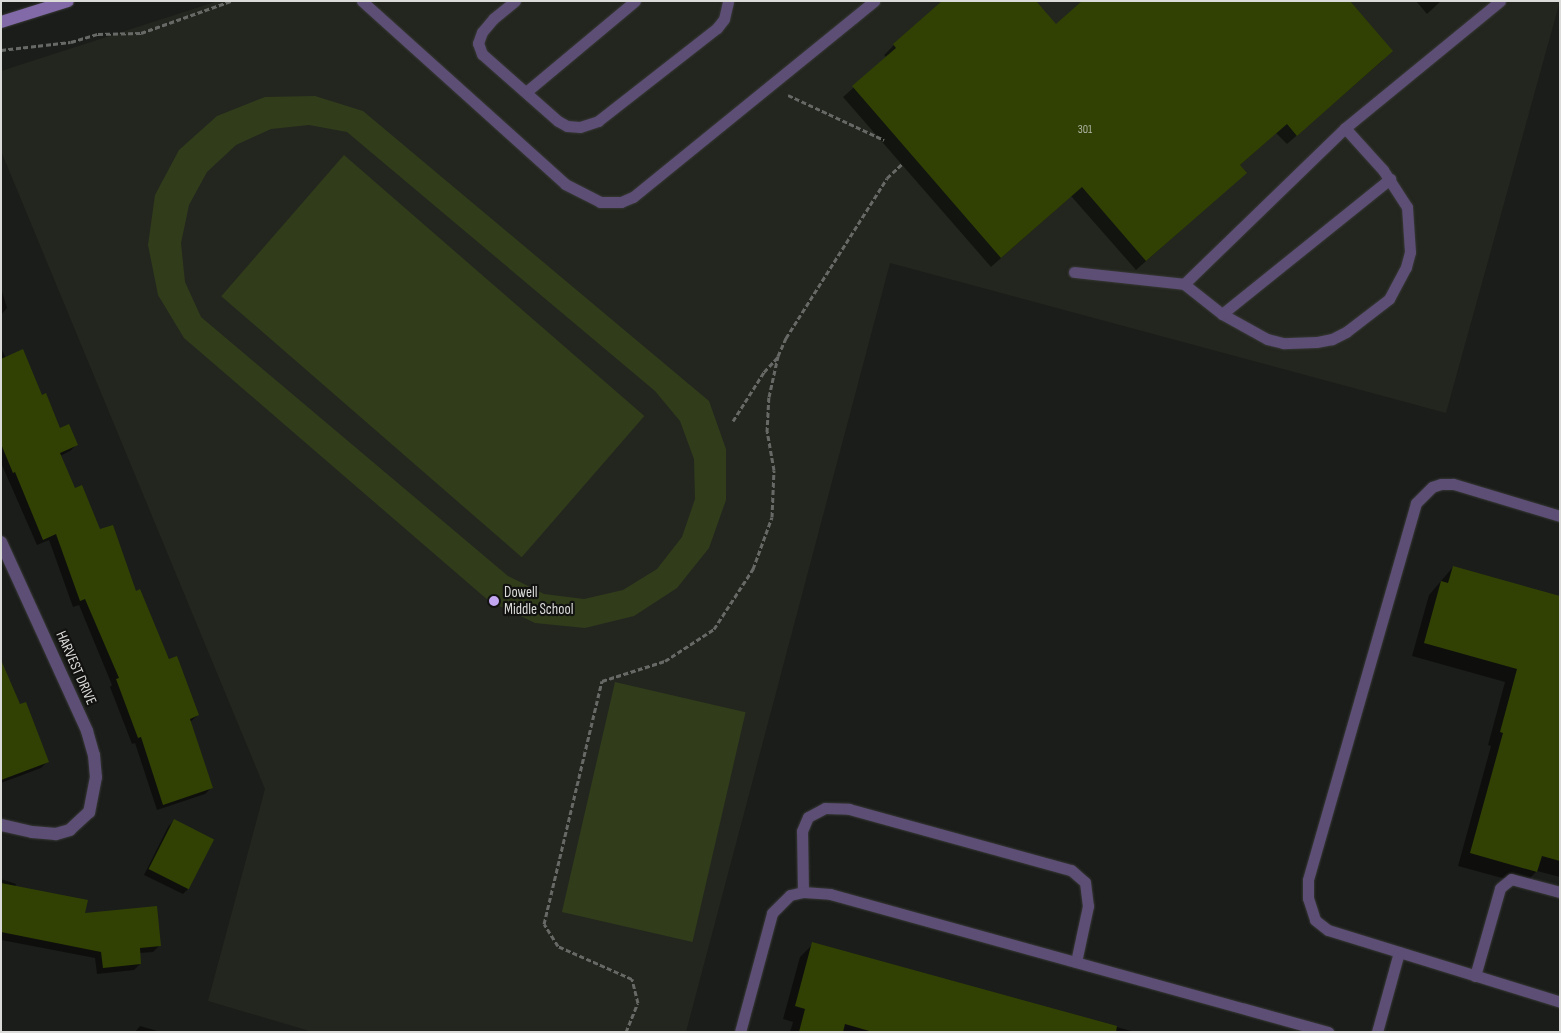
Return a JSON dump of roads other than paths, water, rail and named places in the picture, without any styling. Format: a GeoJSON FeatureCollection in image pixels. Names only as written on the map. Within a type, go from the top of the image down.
{"type":"FeatureCollection","features":[{"type":"Feature","properties":{"kind":"main road"},"geometry":{"type":"LineString","coordinates":[[1,22],[68,1]]}},
{"type":"Feature","properties":{"kind":"street","name":"HARVEST DRIVE"},"geometry":{"type":"LineString","coordinates":[[1,542],[86,732],[94,756],[96,777],[89,812],[70,830],[56,834],[32,832],[1,825]]}},
{"type":"Feature","properties":{"kind":"lane"},"geometry":{"type":"LineString","coordinates":[[362,1],[565,184],[600,202],[621,202],[633,197],[874,1]]}},
{"type":"Feature","properties":{"kind":"lane"},"geometry":{"type":"LineString","coordinates":[[515,1],[493,19],[482,32],[478,43],[482,54],[558,120],[567,126],[580,127],[598,121],[717,28],[724,18],[728,1]]}},
{"type":"Feature","properties":{"kind":"lane"},"geometry":{"type":"LineString","coordinates":[[526,92],[635,1]]}},
{"type":"Feature","properties":{"kind":"lane"},"geometry":{"type":"LineString","coordinates":[[1184,284],[1345,128],[1500,1]]}},
{"type":"Feature","properties":{"kind":"lane"},"geometry":{"type":"LineString","coordinates":[[1074,272],[1184,284],[1222,314],[1267,339],[1282,343],[1316,342],[1332,339],[1346,332],[1389,299],[1398,284],[1410,252],[1407,207],[1390,179],[1345,128]]}},
{"type":"Feature","properties":{"kind":"lane"},"geometry":{"type":"LineString","coordinates":[[1222,314],[1390,179]]}},
{"type":"Feature","properties":{"kind":"lane"},"geometry":{"type":"LineString","coordinates":[[1560,516],[1453,484],[1441,484],[1432,487],[1424,494],[1412,512],[1308,880],[1308,898],[1315,920],[1321,927],[1560,1002]]}},
{"type":"Feature","properties":{"kind":"lane"},"geometry":{"type":"LineString","coordinates":[[803,892],[802,831],[808,817],[825,808],[849,810],[1071,870],[1085,882],[1088,906],[1076,962]]}},
{"type":"Feature","properties":{"kind":"lane"},"geometry":{"type":"LineString","coordinates":[[1474,976],[1500,888],[1511,879],[1560,892]]}},
{"type":"Feature","properties":{"kind":"lane"},"geometry":{"type":"LineString","coordinates":[[740,1032],[772,913],[790,895],[803,892],[830,894],[1328,1032]]}},
{"type":"Feature","properties":{"kind":"lane"},"geometry":{"type":"LineString","coordinates":[[1377,1032],[1400,952]]}},
{"type":"Feature","properties":{"kind":"place","name":"Dowell Middle School"},"geometry":{"type":"Point","coordinates":[494,601]}}]}
